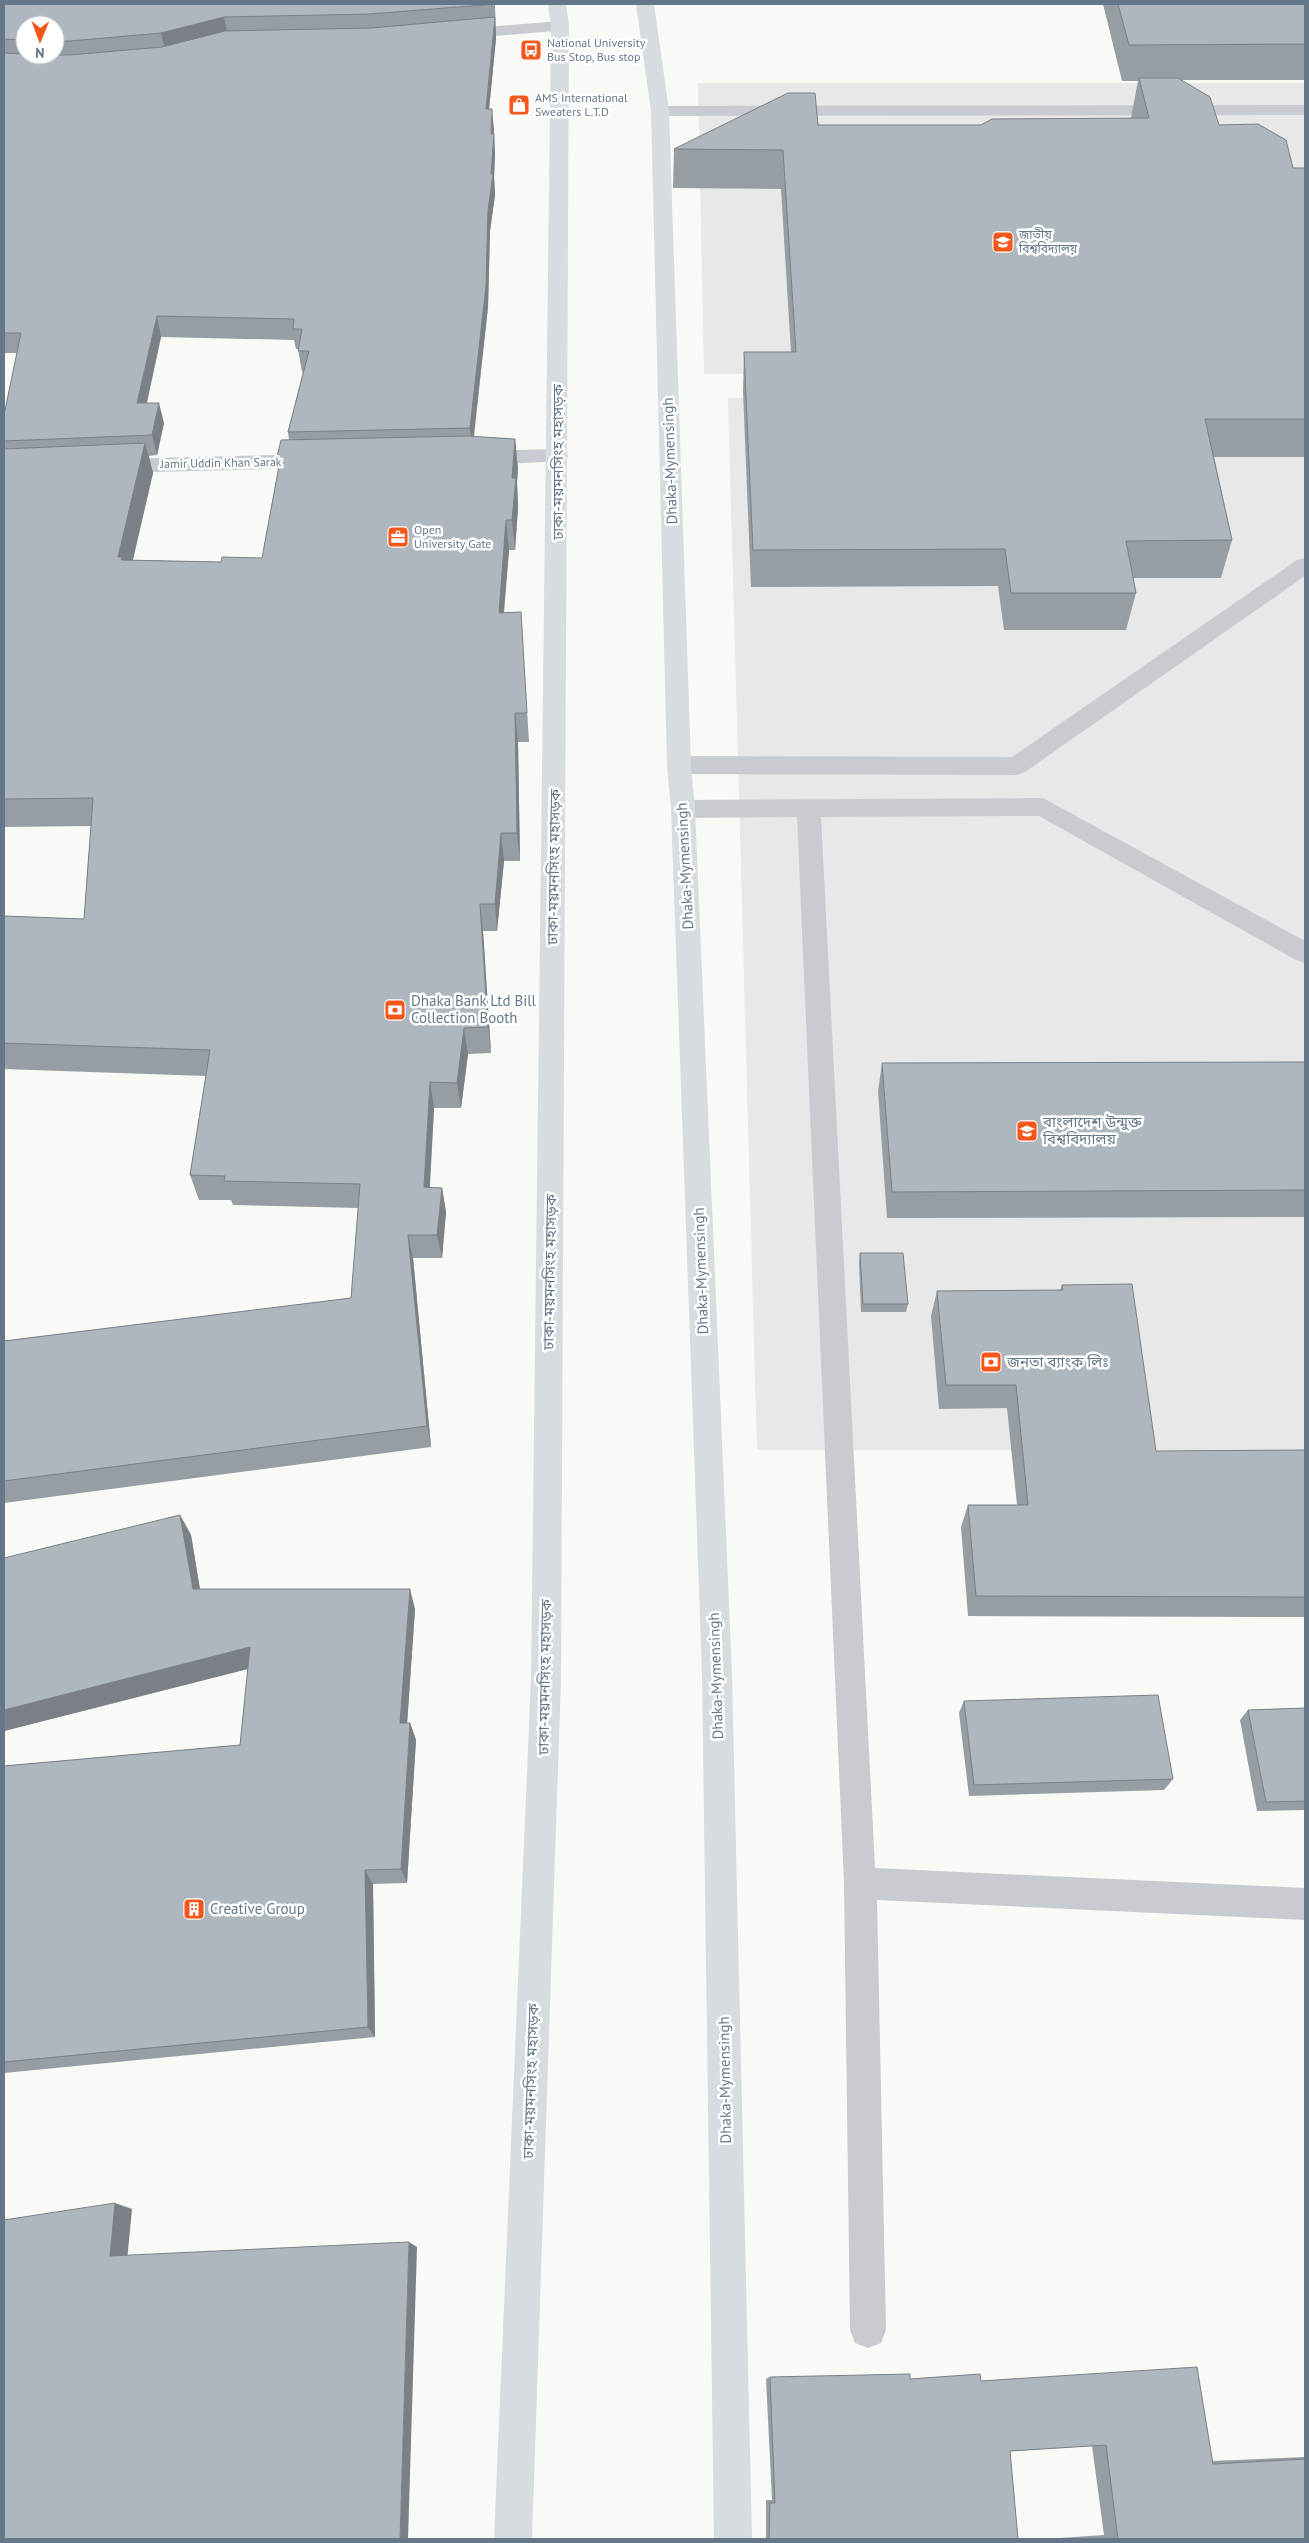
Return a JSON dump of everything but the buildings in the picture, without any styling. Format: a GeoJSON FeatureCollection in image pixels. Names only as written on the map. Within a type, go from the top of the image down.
{"type":"FeatureCollection","features":[{"type":"Feature","properties":{"kind":"highway","name":"Dhaka-Mymensingh"},"geometry":{"type":"LineString","coordinates":[[645,4],[660,110],[679,765],[683,809],[717,1674],[733,2539]]}},
{"type":"Feature","properties":{"kind":"highway","name":"ঢাকা-ময়মনসিংহ মহাসড়ক"},"geometry":{"type":"LineString","coordinates":[[513,2539],[546,1678],[558,456],[558,15]]}},
{"type":"Feature","properties":{"kind":"street"},"geometry":{"type":"LineString","coordinates":[[442,36],[558,15]]}},
{"type":"Feature","properties":{"kind":"street"},"geometry":{"type":"LineString","coordinates":[[660,110],[1305,110]]}},
{"type":"Feature","properties":{"kind":"street"},"geometry":{"type":"LineString","coordinates":[[458,458],[558,456]]}},
{"type":"Feature","properties":{"kind":"street","name":"Jamir Uddin Khan Sarak"},"geometry":{"type":"LineString","coordinates":[[94,467],[339,460]]}},
{"type":"Feature","properties":{"kind":"street"},"geometry":{"type":"LineString","coordinates":[[679,765],[1017,766],[1305,565]]}},
{"type":"Feature","properties":{"kind":"street"},"geometry":{"type":"LineString","coordinates":[[683,809],[1043,807],[1305,953]]}},
{"type":"Feature","properties":{"kind":"street"},"geometry":{"type":"LineString","coordinates":[[809,808],[860,1883],[868,2330]]}},
{"type":"Feature","properties":{"kind":"street"},"geometry":{"type":"LineString","coordinates":[[860,1883],[1305,1904]]}},
{"type":"Feature","properties":{"kind":"shaded area","name":"জাতীয় বিশ্ববিদ্যালয়"},"geometry":{"type":"Polygon","coordinates":[[[698,83],[1305,83],[1305,373],[704,374],[698,83]]]}},
{"type":"Feature","properties":{"kind":"shaded area","name":"বাংলাদেশ উন্মুক্ত বিশ্ববিদ্যালয়"},"geometry":{"type":"Polygon","coordinates":[[[728,398],[1305,398],[1305,1450],[757,1450],[728,398]]]}},
{"type":"Feature","properties":{"kind":"place","name":"National University Bus Stop, Bus stop"},"geometry":{"type":"Point","coordinates":[531,50]}},
{"type":"Feature","properties":{"kind":"place","name":"AMS International Sweaters L.T.D"},"geometry":{"type":"Point","coordinates":[519,105]}},
{"type":"Feature","properties":{"kind":"place","name":"জাতীয় বিশ্ববিদ্যালয়"},"geometry":{"type":"Point","coordinates":[1003,242]}},
{"type":"Feature","properties":{"kind":"place","name":"Open University Gate"},"geometry":{"type":"Point","coordinates":[398,537]}},
{"type":"Feature","properties":{"kind":"place","name":"Dhaka Bank Ltd Bill Collection Booth"},"geometry":{"type":"Point","coordinates":[395,1010]}},
{"type":"Feature","properties":{"kind":"place","name":"বাংলাদেশ উন্মুক্ত বিশ্ববিদ্যালয়"},"geometry":{"type":"Point","coordinates":[1027,1131]}},
{"type":"Feature","properties":{"kind":"place","name":"জনতা ব্যাংক লিঃ"},"geometry":{"type":"Point","coordinates":[991,1362]}},
{"type":"Feature","properties":{"kind":"place","name":"Creative Group"},"geometry":{"type":"Point","coordinates":[194,1909]}}]}
